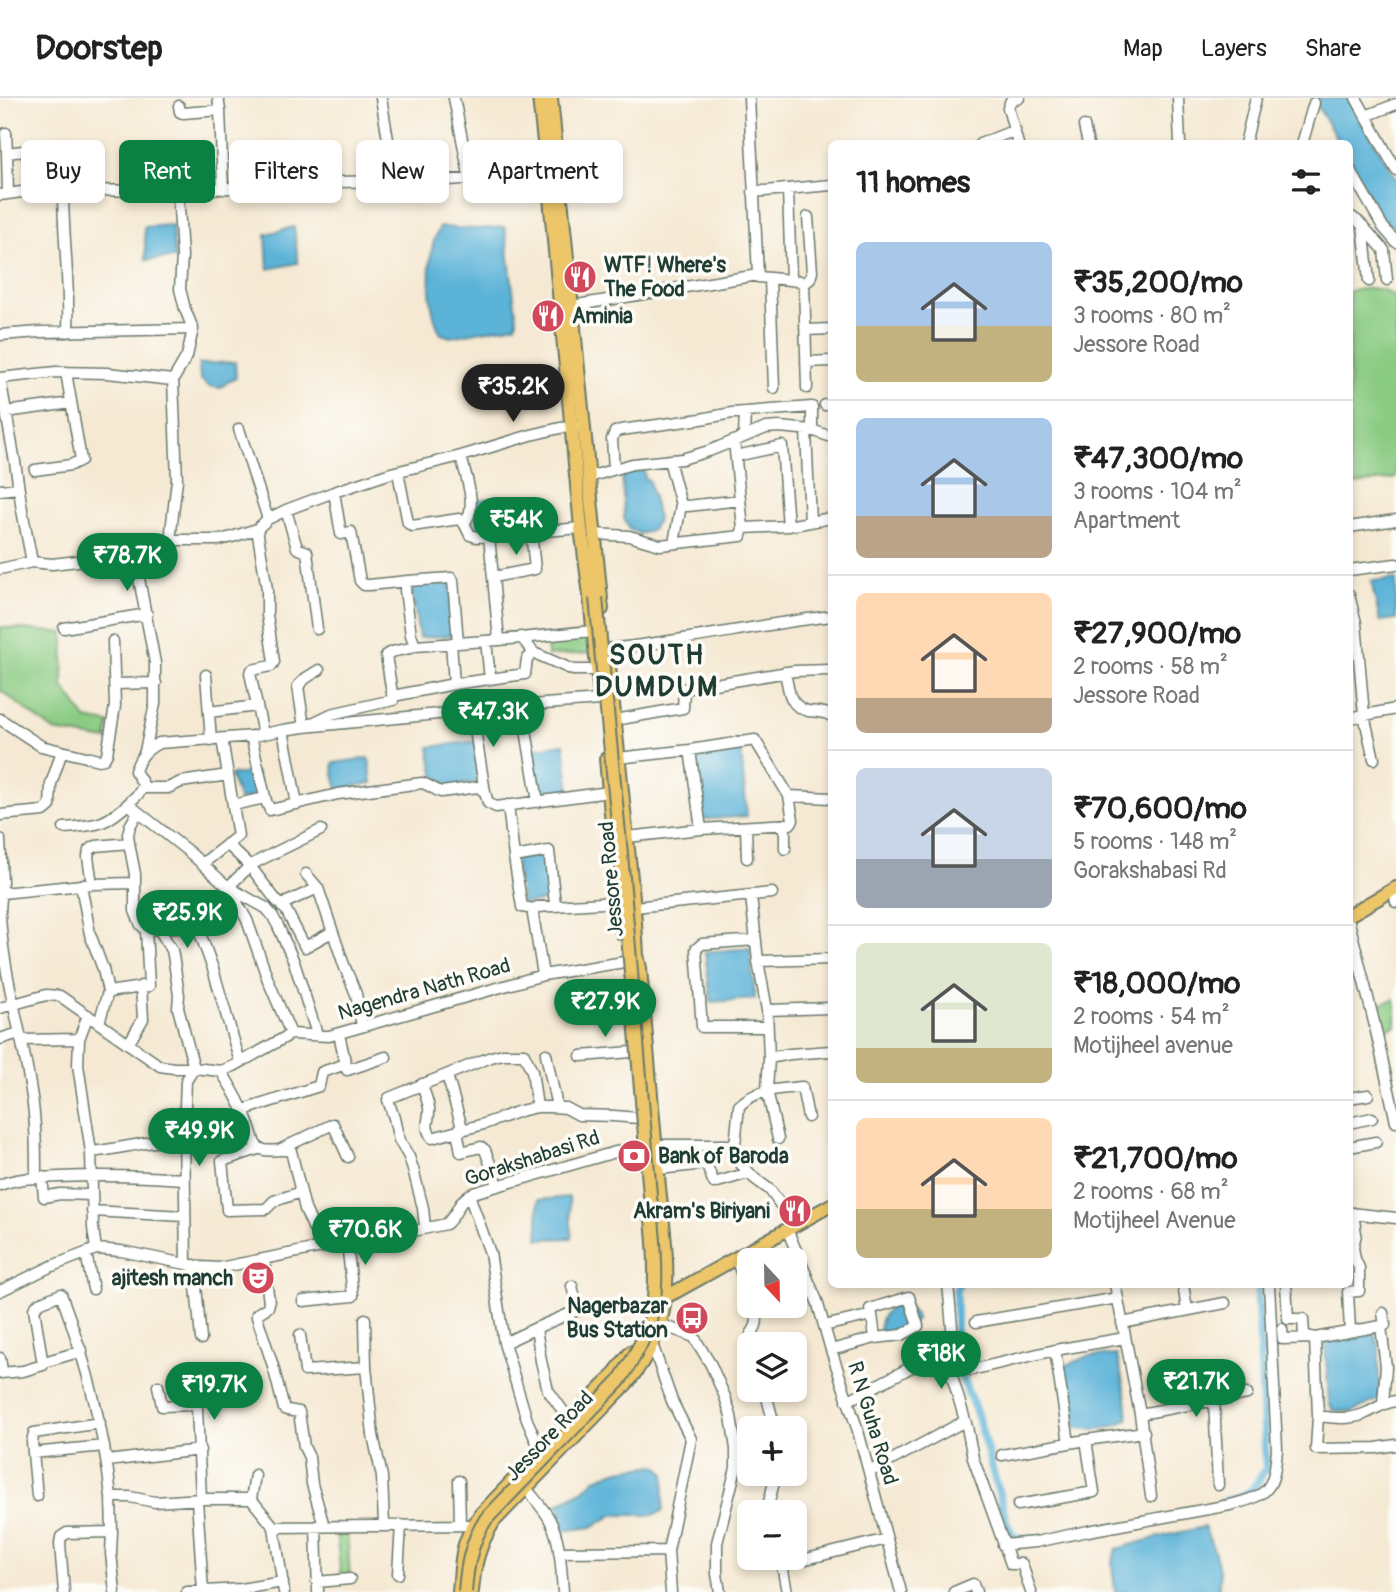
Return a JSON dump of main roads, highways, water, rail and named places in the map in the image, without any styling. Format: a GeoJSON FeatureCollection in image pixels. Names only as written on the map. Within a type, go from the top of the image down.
{"type":"FeatureCollection","features":[{"type":"Feature","properties":{"kind":"main road","name":"Jessore Road"},"geometry":{"type":"LineString","coordinates":[[539,98],[546,140]]}},
{"type":"Feature","properties":{"kind":"main road","name":"Jessore Road"},"geometry":{"type":"LineString","coordinates":[[551,98],[552,140]]}},
{"type":"Feature","properties":{"kind":"main road","name":"Jessore Road"},"geometry":{"type":"LineString","coordinates":[[471,1592],[478,1551],[494,1521],[628,1382],[652,1344],[660,1324],[665,1297],[665,1254],[634,907],[607,649],[581,528],[578,427],[556,203]]}},
{"type":"Feature","properties":{"kind":"main road","name":"Jessore Road"},"geometry":{"type":"LineString","coordinates":[[459,1592],[461,1553],[467,1525],[481,1514],[622,1364],[638,1338],[650,1297],[651,1266],[641,1146],[593,631],[594,534],[589,477],[578,427]]}},
{"type":"Feature","properties":{"kind":"main road"},"geometry":{"type":"LineString","coordinates":[[464,1592],[472,1545],[485,1519],[619,1381],[645,1337],[655,1300],[657,1275],[595,591]]}},
{"type":"Feature","properties":{"kind":"main road"},"geometry":{"type":"LineString","coordinates":[[1353,913],[1395,893]]}},
{"type":"Feature","properties":{"kind":"main road"},"geometry":{"type":"LineString","coordinates":[[650,1297],[665,1297],[828,1207]]}},
{"type":"Feature","properties":{"kind":"water"},"geometry":{"type":"Polygon","coordinates":[[[1313,98],[1348,98],[1396,178],[1396,236],[1384,224],[1353,169],[1353,140],[1337,140],[1313,98]]]}},
{"type":"Feature","properties":{"kind":"water"},"geometry":{"type":"Polygon","coordinates":[[[172,225],[175,258],[146,260],[144,227],[172,225]]]}},
{"type":"Feature","properties":{"kind":"water"},"geometry":{"type":"Polygon","coordinates":[[[294,227],[298,263],[268,269],[266,234],[294,227]]]}},
{"type":"Feature","properties":{"kind":"water"},"geometry":{"type":"Polygon","coordinates":[[[440,227],[505,227],[516,325],[450,337],[441,334],[433,310],[430,280],[432,251],[440,227]]]}},
{"type":"Feature","properties":{"kind":"water"},"geometry":{"type":"Polygon","coordinates":[[[235,362],[236,378],[221,388],[209,386],[200,379],[199,364],[235,362]]]}},
{"type":"Feature","properties":{"kind":"water"},"geometry":{"type":"Polygon","coordinates":[[[644,470],[658,519],[652,530],[640,534],[629,529],[624,518],[622,475],[644,470]]]}},
{"type":"Feature","properties":{"kind":"water"},"geometry":{"type":"Polygon","coordinates":[[[506,497],[508,525],[478,529],[473,500],[506,497]]]}},
{"type":"Feature","properties":{"kind":"water"},"geometry":{"type":"Polygon","coordinates":[[[450,579],[456,635],[419,638],[411,584],[450,579]]]}},
{"type":"Feature","properties":{"kind":"water"},"geometry":{"type":"Polygon","coordinates":[[[1396,579],[1396,619],[1380,621],[1371,581],[1396,579]]]}},
{"type":"Feature","properties":{"kind":"water"},"geometry":{"type":"Polygon","coordinates":[[[475,741],[481,781],[437,789],[429,747],[475,741]]]}},
{"type":"Feature","properties":{"kind":"water"},"geometry":{"type":"Polygon","coordinates":[[[564,744],[570,792],[545,798],[538,794],[531,749],[564,744]]]}},
{"type":"Feature","properties":{"kind":"water"},"geometry":{"type":"Polygon","coordinates":[[[741,750],[747,816],[700,820],[695,754],[741,750]]]}},
{"type":"Feature","properties":{"kind":"water"},"geometry":{"type":"Polygon","coordinates":[[[369,758],[372,783],[338,789],[333,763],[369,758]]]}},
{"type":"Feature","properties":{"kind":"water"},"geometry":{"type":"Polygon","coordinates":[[[256,772],[262,795],[239,800],[230,775],[256,772]]]}},
{"type":"Feature","properties":{"kind":"water"},"geometry":{"type":"Polygon","coordinates":[[[545,855],[551,900],[522,904],[515,859],[545,855]]]}},
{"type":"Feature","properties":{"kind":"water"},"geometry":{"type":"Polygon","coordinates":[[[750,948],[755,999],[711,1002],[705,952],[750,948]]]}},
{"type":"Feature","properties":{"kind":"water"},"geometry":{"type":"Polygon","coordinates":[[[569,1197],[572,1238],[538,1239],[538,1200],[569,1197]]]}},
{"type":"Feature","properties":{"kind":"water"},"geometry":{"type":"Polygon","coordinates":[[[902,1297],[917,1318],[907,1331],[879,1333],[883,1316],[902,1297]]]}},
{"type":"Feature","properties":{"kind":"water"},"geometry":{"type":"Polygon","coordinates":[[[1374,1334],[1379,1346],[1379,1399],[1352,1412],[1333,1410],[1329,1403],[1325,1343],[1374,1334]]]}},
{"type":"Feature","properties":{"kind":"water"},"geometry":{"type":"Polygon","coordinates":[[[1117,1355],[1128,1419],[1104,1428],[1077,1428],[1062,1367],[1088,1356],[1117,1355]]]}},
{"type":"Feature","properties":{"kind":"water"},"geometry":{"type":"Polygon","coordinates":[[[656,1465],[665,1472],[663,1511],[652,1515],[613,1515],[592,1527],[563,1531],[558,1504],[584,1490],[595,1479],[619,1470],[656,1465]]]}},
{"type":"Feature","properties":{"kind":"water"},"geometry":{"type":"Polygon","coordinates":[[[1204,1527],[1218,1567],[1218,1592],[1115,1592],[1112,1564],[1116,1549],[1204,1527]]]}},
{"type":"Feature","properties":{"kind":"waterway"},"geometry":{"type":"LineString","coordinates":[[957,1288],[956,1335],[963,1380],[977,1414],[1013,1537],[1032,1538]]}},
{"type":"Feature","properties":{"kind":"waterway"},"geometry":{"type":"LineString","coordinates":[[1223,1502],[1249,1491],[1266,1468],[1257,1288]]}},
{"type":"Feature","properties":{"kind":"place","name":"WTF! Where's The Food"},"geometry":{"type":"Point","coordinates":[580,277]}},
{"type":"Feature","properties":{"kind":"place","name":"Aminia"},"geometry":{"type":"Point","coordinates":[548,316]}},
{"type":"Feature","properties":{"kind":"place","name":"Bank of Baroda"},"geometry":{"type":"Point","coordinates":[634,1156]}},
{"type":"Feature","properties":{"kind":"place","name":"Akram's Biriyani"},"geometry":{"type":"Point","coordinates":[795,1211]}},
{"type":"Feature","properties":{"kind":"place","name":"ajitesh manch"},"geometry":{"type":"Point","coordinates":[258,1278]}},
{"type":"Feature","properties":{"kind":"place","name":"Nagerbazar Bus Station"},"geometry":{"type":"Point","coordinates":[692,1318]}},
{"type":"Feature","properties":{"kind":"district","name":"SOUTH DUMDUM"},"geometry":{"type":"Point","coordinates":[657,670]}}]}
